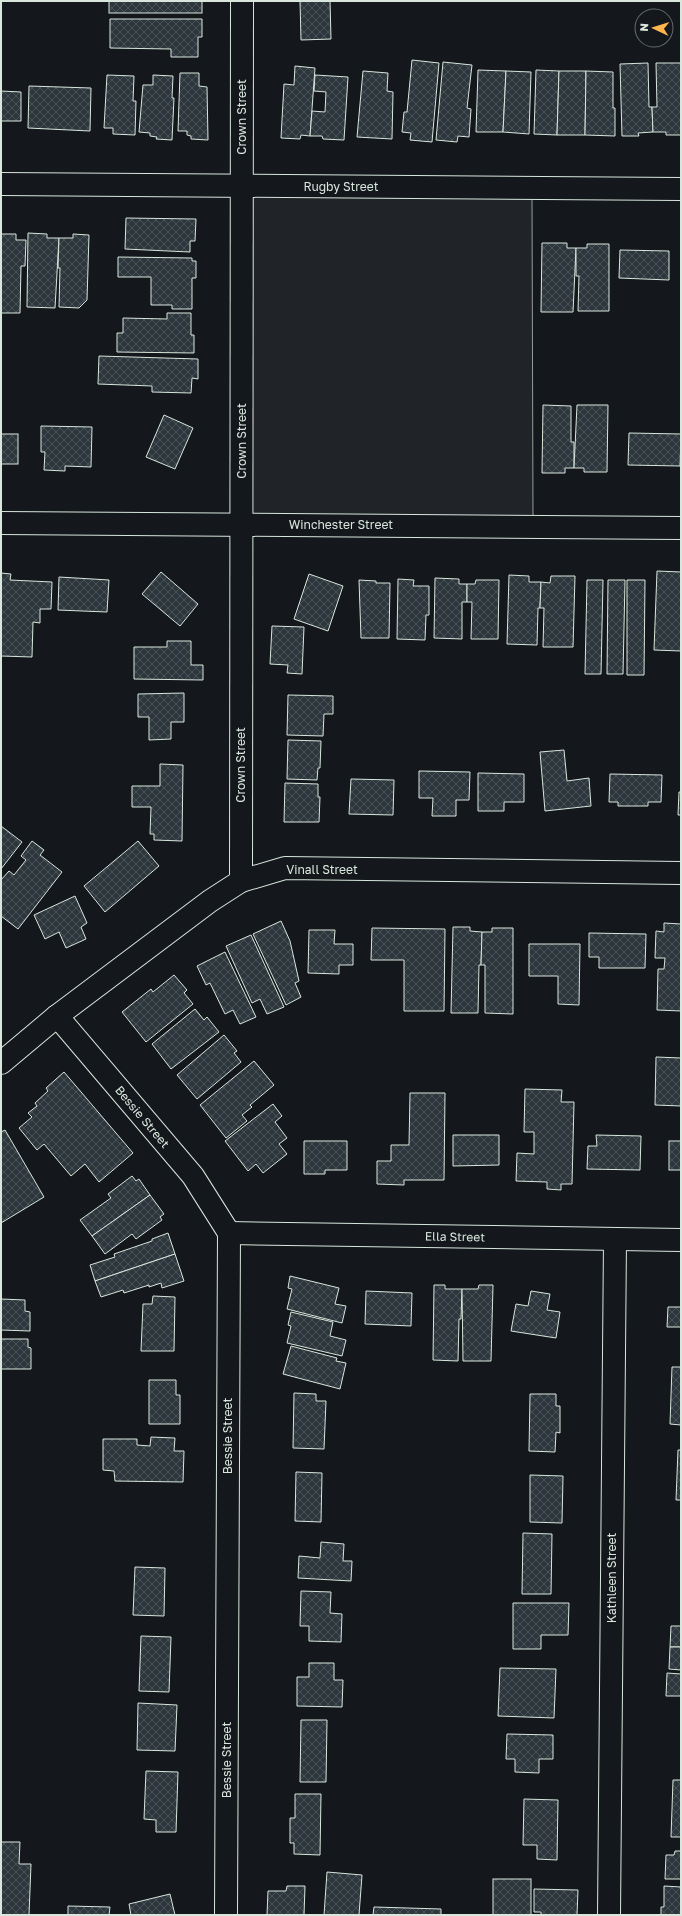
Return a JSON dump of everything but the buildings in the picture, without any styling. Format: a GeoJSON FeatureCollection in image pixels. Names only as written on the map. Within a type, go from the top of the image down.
{"type":"FeatureCollection","features":[{"type":"Feature","properties":{"kind":"street","name":"Crown Street"},"geometry":{"type":"LineString","coordinates":[[241,881],[242,1]]}},
{"type":"Feature","properties":{"kind":"street","name":"Rugby Street"},"geometry":{"type":"LineString","coordinates":[[1,184],[681,189]]}},
{"type":"Feature","properties":{"kind":"street","name":"Winchester Street"},"geometry":{"type":"LineString","coordinates":[[1,523],[681,528]]}},
{"type":"Feature","properties":{"kind":"street","name":"Vinall Street"},"geometry":{"type":"LineString","coordinates":[[1,1063],[58,1016],[210,901],[241,881],[285,868],[681,873]]}},
{"type":"Feature","properties":{"kind":"street","name":"Bessie Street"},"geometry":{"type":"LineString","coordinates":[[58,1016],[193,1176],[229,1233],[226,1915]]}},
{"type":"Feature","properties":{"kind":"street","name":"Ella Street"},"geometry":{"type":"LineString","coordinates":[[229,1233],[681,1240]]}},
{"type":"Feature","properties":{"kind":"street","name":"Kathleen Street"},"geometry":{"type":"LineString","coordinates":[[609,1915],[615,1240]]}},
{"type":"Feature","properties":{"kind":"shaded area"},"geometry":{"type":"Polygon","coordinates":[[[243,191],[532,193],[533,520],[242,520],[243,191]]]}}]}
